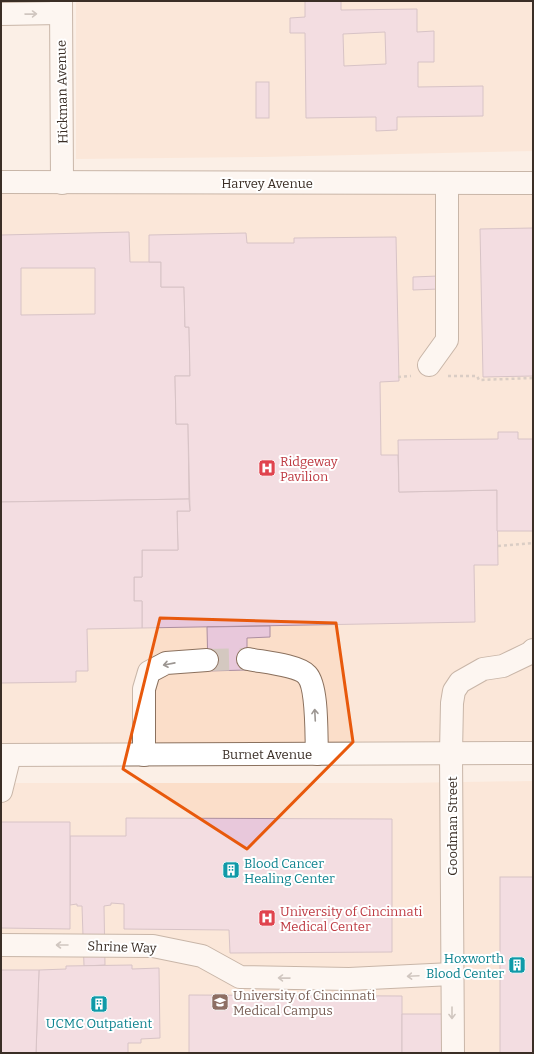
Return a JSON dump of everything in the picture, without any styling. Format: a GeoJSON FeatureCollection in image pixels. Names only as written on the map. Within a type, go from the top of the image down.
{"type":"FeatureCollection","features":[{"type":"Feature","properties":{"kind":"street"},"geometry":{"type":"LineString","coordinates":[[1,14],[61,7]]}},
{"type":"Feature","properties":{"kind":"street","name":"Hickman Avenue"},"geometry":{"type":"LineString","coordinates":[[61,7],[62,183]]}},
{"type":"Feature","properties":{"kind":"street","name":"Harvey Avenue"},"geometry":{"type":"LineString","coordinates":[[1,182],[533,183]]}},
{"type":"Feature","properties":{"kind":"street"},"geometry":{"type":"LineString","coordinates":[[429,372],[447,340],[447,183]]}},
{"type":"Feature","properties":{"kind":"street","name":"Goodman Street"},"geometry":{"type":"LineString","coordinates":[[453,1053],[451,753],[452,703],[454,691],[460,682],[484,670],[503,666],[530,653],[533,650]]}},
{"type":"Feature","properties":{"kind":"street"},"geometry":{"type":"LineString","coordinates":[[248,659],[294,667],[307,675],[314,690],[317,754]]}},
{"type":"Feature","properties":{"kind":"street"},"geometry":{"type":"LineString","coordinates":[[144,754],[144,689],[149,672],[166,663],[207,660]]}},
{"type":"Feature","properties":{"kind":"street","name":"Burnet Avenue"},"geometry":{"type":"LineString","coordinates":[[6,755],[533,753]]}},
{"type":"Feature","properties":{"kind":"street"},"geometry":{"type":"LineString","coordinates":[[1,791],[6,755]]}},
{"type":"Feature","properties":{"kind":"street","name":"Shrine Way"},"geometry":{"type":"LineString","coordinates":[[1,945],[153,946],[202,956],[240,977],[349,980],[452,974]]}},
{"type":"Feature","properties":{"kind":"path"},"geometry":{"type":"LineString","coordinates":[[398,377],[429,372],[477,376],[479,380],[533,378]]}},
{"type":"Feature","properties":{"kind":"path"},"geometry":{"type":"LineString","coordinates":[[498,546],[533,543]]}},
{"type":"Feature","properties":{"kind":"highlighted area"},"geometry":{"type":"Polygon","coordinates":[[[160,618],[336,623],[353,742],[247,849],[123,769],[160,618]]]}},
{"type":"Feature","properties":{"kind":"shaded area"},"geometry":{"type":"Polygon","coordinates":[[[76,1],[533,1],[533,151],[262,157],[76,159],[76,1]]]}},
{"type":"Feature","properties":{"kind":"shaded area","name":"Ridgeway Pavilion"},"geometry":{"type":"Polygon","coordinates":[[[1,182],[533,183],[533,753],[1,755],[1,182]]]}},
{"type":"Feature","properties":{"kind":"shaded area","name":"University of Cincinnati Medical Center"},"geometry":{"type":"Polygon","coordinates":[[[533,781],[533,1053],[1,1053],[1,783],[404,783],[533,781]]]}},
{"type":"Feature","properties":{"kind":"building"},"geometry":{"type":"Polygon","coordinates":[[[305,1],[341,1],[341,10],[417,9],[417,32],[434,31],[434,62],[418,62],[418,87],[483,86],[483,116],[397,117],[397,130],[376,131],[376,117],[306,118],[305,33],[290,33],[290,18],[305,17],[305,1]],[[385,32],[343,34],[344,66],[386,64],[385,32]]]}},
{"type":"Feature","properties":{"kind":"building"},"geometry":{"type":"Polygon","coordinates":[[[256,82],[269,82],[269,118],[256,118],[256,82]]]}},
{"type":"Feature","properties":{"kind":"building"},"geometry":{"type":"Polygon","coordinates":[[[533,228],[533,376],[483,377],[480,229],[533,228]]]}},
{"type":"Feature","properties":{"kind":"building"},"geometry":{"type":"Polygon","coordinates":[[[129,232],[130,262],[161,262],[161,287],[184,287],[185,327],[189,327],[190,376],[175,376],[176,424],[188,424],[189,499],[1,502],[1,235],[129,232]],[[21,268],[21,315],[95,314],[95,268],[21,268]]]}},
{"type":"Feature","properties":{"kind":"building"},"geometry":{"type":"Polygon","coordinates":[[[246,233],[247,243],[294,243],[294,238],[396,237],[399,381],[380,382],[381,455],[398,455],[399,492],[497,490],[498,565],[474,565],[475,622],[142,628],[142,601],[134,601],[134,577],[142,577],[142,550],[178,550],[177,511],[190,511],[188,424],[176,424],[175,376],[190,376],[189,327],[185,327],[184,287],[161,287],[161,262],[149,262],[149,235],[246,233]]]}},
{"type":"Feature","properties":{"kind":"building"},"geometry":{"type":"Polygon","coordinates":[[[438,276],[439,289],[413,290],[413,277],[438,276]]]}},
{"type":"Feature","properties":{"kind":"building"},"geometry":{"type":"Polygon","coordinates":[[[498,432],[518,432],[518,439],[533,439],[533,531],[497,531],[497,490],[399,492],[398,440],[498,439],[498,432]]]}},
{"type":"Feature","properties":{"kind":"building"},"geometry":{"type":"Polygon","coordinates":[[[189,499],[190,511],[177,511],[178,550],[142,550],[142,577],[134,577],[134,601],[142,601],[142,628],[87,629],[88,671],[76,671],[76,682],[1,683],[1,502],[189,499]]]}},
{"type":"Feature","properties":{"kind":"building"},"geometry":{"type":"Polygon","coordinates":[[[270,626],[270,637],[247,638],[247,670],[208,671],[207,627],[270,626]]]}},
{"type":"Feature","properties":{"kind":"building","name":"Blood Cancer Healing Center"},"geometry":{"type":"Polygon","coordinates":[[[126,818],[392,819],[392,952],[230,953],[229,930],[124,929],[124,904],[111,903],[111,905],[104,906],[105,965],[84,966],[82,906],[77,906],[77,904],[70,905],[70,836],[126,836],[126,818]]]}},
{"type":"Feature","properties":{"kind":"building"},"geometry":{"type":"Polygon","coordinates":[[[1,822],[70,822],[70,929],[1,928],[1,822]]]}},
{"type":"Feature","properties":{"kind":"building","name":"Hoxworth Blood Center"},"geometry":{"type":"Polygon","coordinates":[[[500,877],[533,877],[533,1053],[500,1053],[500,877]]]}},
{"type":"Feature","properties":{"kind":"building","name":"UCMC Outpatient"},"geometry":{"type":"Polygon","coordinates":[[[132,965],[132,969],[159,968],[160,1038],[141,1039],[141,1043],[128,1043],[128,1053],[36,1053],[39,970],[66,969],[66,966],[132,965]]]}},
{"type":"Feature","properties":{"kind":"building"},"geometry":{"type":"Polygon","coordinates":[[[1,970],[39,970],[36,1053],[1,1053],[1,970]]]}},
{"type":"Feature","properties":{"kind":"building"},"geometry":{"type":"Polygon","coordinates":[[[189,995],[402,996],[402,1053],[189,1053],[189,995]]]}},
{"type":"Feature","properties":{"kind":"building"},"geometry":{"type":"Polygon","coordinates":[[[402,1014],[446,1014],[447,1053],[402,1053],[402,1014]]]}},
{"type":"Feature","properties":{"kind":"tunnel"},"geometry":{"type":"LineString","coordinates":[[207,660],[248,659]]}},
{"type":"Feature","properties":{"kind":"place","name":"Ridgeway Pavilion"},"geometry":{"type":"Point","coordinates":[267,468]}},
{"type":"Feature","properties":{"kind":"place","name":"Blood Cancer Healing Center"},"geometry":{"type":"Point","coordinates":[231,870]}},
{"type":"Feature","properties":{"kind":"place","name":"University of Cincinnati Medical Center"},"geometry":{"type":"Point","coordinates":[267,918]}},
{"type":"Feature","properties":{"kind":"place","name":"Hoxworth Blood Center"},"geometry":{"type":"Point","coordinates":[517,965]}},
{"type":"Feature","properties":{"kind":"place","name":"University of Cincinnati Medical Campus"},"geometry":{"type":"Point","coordinates":[220,1002]}},
{"type":"Feature","properties":{"kind":"place","name":"UCMC Outpatient"},"geometry":{"type":"Point","coordinates":[99,1004]}}]}
